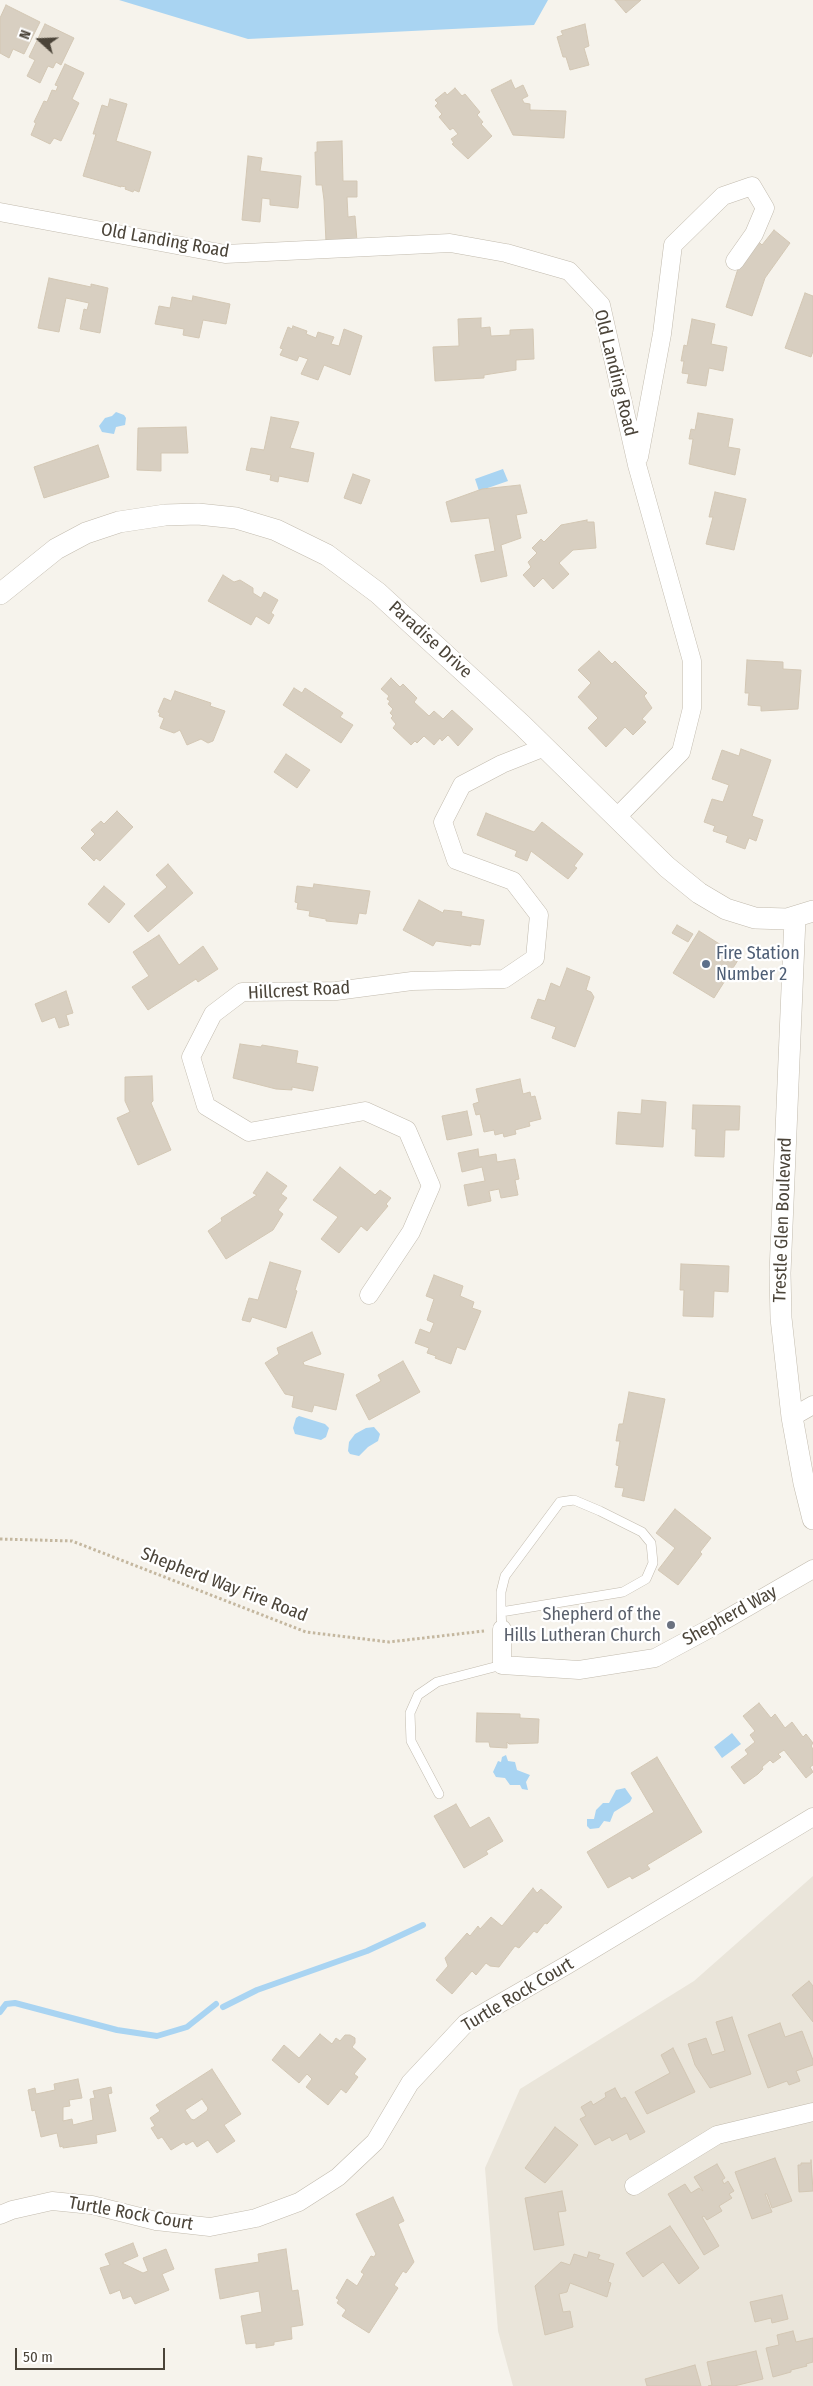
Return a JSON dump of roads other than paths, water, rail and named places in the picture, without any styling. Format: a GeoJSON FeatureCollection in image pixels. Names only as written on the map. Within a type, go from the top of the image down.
{"type":"FeatureCollection","features":[{"type":"Feature","properties":{"kind":"street"},"geometry":{"type":"LineString","coordinates":[[637,465],[662,334],[673,246],[723,196],[752,186],[765,208],[754,234],[735,261]]}},
{"type":"Feature","properties":{"kind":"street","name":"Old Landing Road"},"geometry":{"type":"LineString","coordinates":[[0,212],[225,254],[450,243],[506,253],[569,271],[601,306],[637,465],[692,661],[692,708],[681,752],[616,818]]}},
{"type":"Feature","properties":{"kind":"street","name":"Paradise Drive"},"geometry":{"type":"LineString","coordinates":[[0,594],[56,549],[86,533],[149,517],[182,514],[212,515],[246,520],[294,537],[344,566],[394,607],[545,747],[677,876],[717,904],[736,913],[756,918],[804,915]]}},
{"type":"Feature","properties":{"kind":"street","name":"Hillcrest Road"},"geometry":{"type":"LineString","coordinates":[[369,1295],[411,1232],[431,1186],[407,1130],[365,1111],[249,1132],[206,1106],[191,1057],[212,1014],[242,992],[336,991],[412,981],[504,979],[535,958],[539,915],[513,881],[456,860],[443,822],[462,785],[502,764],[545,747]]}},
{"type":"Feature","properties":{"kind":"street","name":"Trestle Glen Boulevard"},"geometry":{"type":"LineString","coordinates":[[804,915],[780,1273],[782,1338],[792,1417],[804,1483],[813,1519]]}},
{"type":"Feature","properties":{"kind":"street"},"geometry":{"type":"LineString","coordinates":[[792,1417],[813,1405]]}},
{"type":"Feature","properties":{"kind":"street","name":"Shepherd Way"},"geometry":{"type":"LineString","coordinates":[[502,1665],[580,1670],[655,1658],[813,1569]]}},
{"type":"Feature","properties":{"kind":"street"},"geometry":{"type":"LineString","coordinates":[[502,1621],[502,1665]]}},
{"type":"Feature","properties":{"kind":"street","name":"Turtle Rock Court"},"geometry":{"type":"LineString","coordinates":[[0,2215],[12,2210],[52,2201],[92,2205],[156,2221],[210,2227],[256,2218],[300,2202],[338,2177],[375,2142],[410,2083],[436,2052],[466,2023],[576,1960],[813,1817]]}},
{"type":"Feature","properties":{"kind":"street"},"geometry":{"type":"LineString","coordinates":[[634,2186],[717,2135],[813,2112]]}},
{"type":"Feature","properties":{"kind":"lane"},"geometry":{"type":"LineString","coordinates":[[574,1500],[600,1511],[642,1532],[651,1543],[653,1563],[646,1579],[623,1592],[502,1621],[501,1592],[504,1576],[560,1502],[574,1500]]}},
{"type":"Feature","properties":{"kind":"lane"},"geometry":{"type":"LineString","coordinates":[[439,1794],[411,1741],[410,1714],[418,1695],[437,1682],[502,1665]]}},
{"type":"Feature","properties":{"kind":"water"},"geometry":{"type":"Polygon","coordinates":[[[119,0],[548,0],[534,25],[248,39],[119,0]]]}},
{"type":"Feature","properties":{"kind":"water"},"geometry":{"type":"Polygon","coordinates":[[[116,412],[124,415],[126,418],[125,425],[116,427],[114,434],[102,432],[99,426],[105,418],[112,416],[116,412]]]}},
{"type":"Feature","properties":{"kind":"water"},"geometry":{"type":"Polygon","coordinates":[[[503,469],[508,481],[479,491],[475,479],[503,469]]]}},
{"type":"Feature","properties":{"kind":"water"},"geometry":{"type":"Polygon","coordinates":[[[299,1416],[325,1424],[329,1428],[326,1437],[321,1440],[295,1434],[293,1428],[296,1418],[299,1416]]]}},
{"type":"Feature","properties":{"kind":"water"},"geometry":{"type":"Polygon","coordinates":[[[374,1427],[380,1434],[378,1441],[359,1456],[350,1454],[348,1451],[349,1442],[355,1434],[366,1428],[374,1427]]]}},
{"type":"Feature","properties":{"kind":"water"},"geometry":{"type":"Polygon","coordinates":[[[732,1733],[741,1744],[722,1758],[714,1747],[732,1733]]]}},
{"type":"Feature","properties":{"kind":"water"},"geometry":{"type":"Polygon","coordinates":[[[506,1755],[508,1761],[515,1762],[517,1770],[530,1775],[526,1782],[528,1790],[522,1789],[520,1785],[510,1785],[505,1778],[496,1777],[493,1772],[498,1761],[501,1762],[502,1757],[506,1755]]]}},
{"type":"Feature","properties":{"kind":"water"},"geometry":{"type":"Polygon","coordinates":[[[625,1788],[632,1798],[630,1802],[614,1812],[610,1822],[604,1821],[599,1828],[590,1829],[587,1826],[587,1819],[594,1819],[596,1810],[603,1803],[609,1803],[616,1790],[625,1788]]]}},
{"type":"Feature","properties":{"kind":"waterway"},"geometry":{"type":"LineString","coordinates":[[223,2007],[257,1990],[367,1951],[423,1925]]}},
{"type":"Feature","properties":{"kind":"waterway"},"geometry":{"type":"LineString","coordinates":[[0,2012],[6,2004],[15,2003],[117,2030],[157,2036],[187,2027],[216,2004]]}},
{"type":"Feature","properties":{"kind":"place","name":"Fire Station Number 2"},"geometry":{"type":"Point","coordinates":[706,964]}},
{"type":"Feature","properties":{"kind":"place","name":"Shepherd of the Hills Lutheran Church"},"geometry":{"type":"Point","coordinates":[671,1625]}}]}
